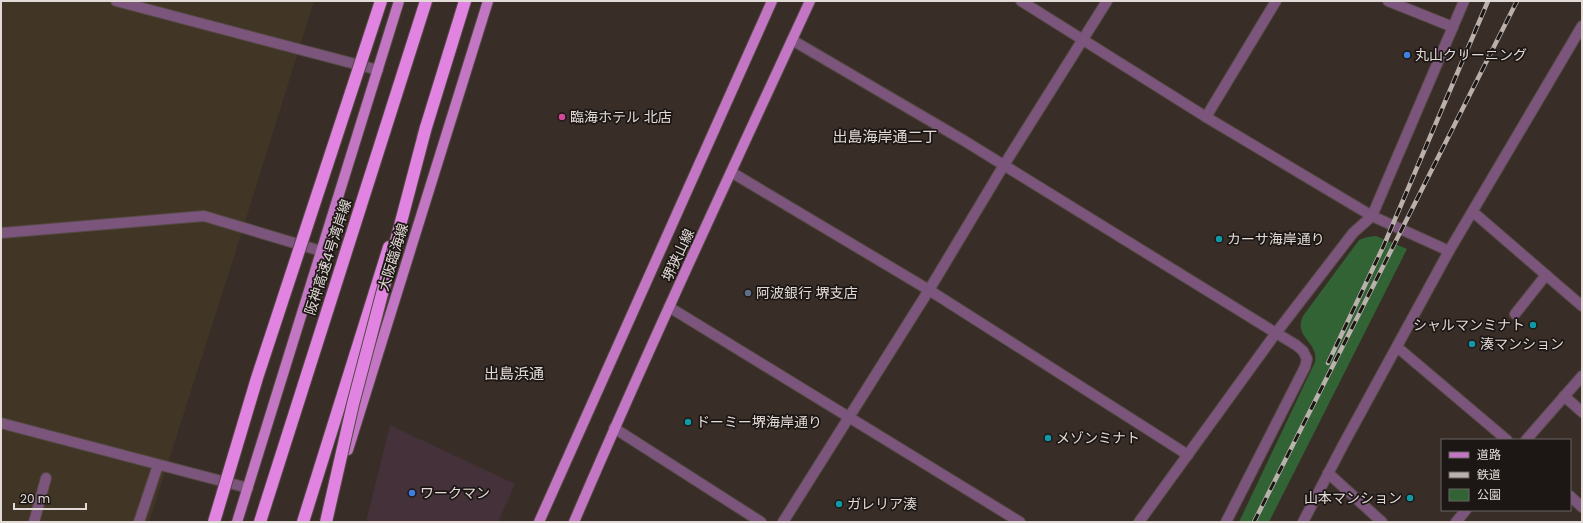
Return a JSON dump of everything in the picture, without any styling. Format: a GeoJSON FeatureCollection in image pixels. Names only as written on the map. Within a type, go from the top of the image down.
{"type":"FeatureCollection","features":[{"type":"Feature","properties":{"kind":"highway"},"geometry":{"type":"LineString","coordinates":[[214,522],[260,370],[380,1]]}},
{"type":"Feature","properties":{"kind":"highway","name":"阪神高速4号湾岸線"},"geometry":{"type":"LineString","coordinates":[[260,522],[426,1]]}},
{"type":"Feature","properties":{"kind":"highway"},"geometry":{"type":"LineString","coordinates":[[303,522],[466,1]]}},
{"type":"Feature","properties":{"kind":"highway"},"geometry":{"type":"LineString","coordinates":[[325,522],[353,404],[426,127]]}},
{"type":"Feature","properties":{"kind":"main road"},"geometry":{"type":"LineString","coordinates":[[237,522],[399,1]]}},
{"type":"Feature","properties":{"kind":"main road","name":"大阪臨海線"},"geometry":{"type":"LineString","coordinates":[[325,522],[488,1]]}},
{"type":"Feature","properties":{"kind":"main road","name":"堺狭山線"},"geometry":{"type":"LineString","coordinates":[[539,522],[772,1]]}},
{"type":"Feature","properties":{"kind":"main road","name":"堺狭山線"},"geometry":{"type":"LineString","coordinates":[[574,522],[614,428],[810,1]]}},
{"type":"Feature","properties":{"kind":"street"},"geometry":{"type":"LineString","coordinates":[[116,1],[378,70]]}},
{"type":"Feature","properties":{"kind":"street"},"geometry":{"type":"LineString","coordinates":[[1022,1],[1206,117],[1372,216],[1449,251]]}},
{"type":"Feature","properties":{"kind":"street"},"geometry":{"type":"LineString","coordinates":[[783,522],[929,290],[1004,165],[1107,1]]}},
{"type":"Feature","properties":{"kind":"street"},"geometry":{"type":"LineString","coordinates":[[1206,117],[1276,1]]}},
{"type":"Feature","properties":{"kind":"street"},"geometry":{"type":"LineString","coordinates":[[1388,1],[1453,27]]}},
{"type":"Feature","properties":{"kind":"street"},"geometry":{"type":"LineString","coordinates":[[1139,522],[1276,333],[1353,233],[1372,216],[1464,1]]}},
{"type":"Feature","properties":{"kind":"street"},"geometry":{"type":"LineString","coordinates":[[1303,522],[1328,473],[1449,251],[1582,26]]}},
{"type":"Feature","properties":{"kind":"street"},"geometry":{"type":"LineString","coordinates":[[792,40],[1004,165],[1303,351],[1307,359],[1305,367],[1226,522]]}},
{"type":"Feature","properties":{"kind":"street"},"geometry":{"type":"LineString","coordinates":[[731,172],[929,290],[1188,455]]}},
{"type":"Feature","properties":{"kind":"street"},"geometry":{"type":"LineString","coordinates":[[1473,212],[1582,306]]}},
{"type":"Feature","properties":{"kind":"street"},"geometry":{"type":"LineString","coordinates":[[1,233],[204,216],[321,251]]}},
{"type":"Feature","properties":{"kind":"street"},"geometry":{"type":"LineString","coordinates":[[1516,314],[1546,275]]}},
{"type":"Feature","properties":{"kind":"street"},"geometry":{"type":"LineString","coordinates":[[669,307],[1020,522]]}},
{"type":"Feature","properties":{"kind":"street"},"geometry":{"type":"LineString","coordinates":[[1397,347],[1506,439]]}},
{"type":"Feature","properties":{"kind":"street"},"geometry":{"type":"LineString","coordinates":[[1527,439],[1582,376]]}},
{"type":"Feature","properties":{"kind":"street"},"geometry":{"type":"LineString","coordinates":[[1564,396],[1582,412]]}},
{"type":"Feature","properties":{"kind":"street"},"geometry":{"type":"LineString","coordinates":[[1,423],[248,488]]}},
{"type":"Feature","properties":{"kind":"street"},"geometry":{"type":"LineString","coordinates":[[614,428],[761,522]]}},
{"type":"Feature","properties":{"kind":"street"},"geometry":{"type":"LineString","coordinates":[[139,522],[158,465]]}},
{"type":"Feature","properties":{"kind":"street"},"geometry":{"type":"LineString","coordinates":[[1328,473],[1382,522]]}},
{"type":"Feature","properties":{"kind":"street"},"geometry":{"type":"LineString","coordinates":[[34,522],[46,478]]}},
{"type":"Feature","properties":{"kind":"street"},"geometry":{"type":"LineString","coordinates":[[1571,497],[1582,507]]}},
{"type":"Feature","properties":{"kind":"street"},"geometry":{"type":"LineString","coordinates":[[1456,522],[1465,511]]}},
{"type":"Feature","properties":{"kind":"shaded area"},"geometry":{"type":"Polygon","coordinates":[[[1,1],[314,1],[149,522],[1,522],[1,1]]]}},
{"type":"Feature","properties":{"kind":"shaded area"},"geometry":{"type":"Polygon","coordinates":[[[390,425],[515,484],[498,522],[366,522],[390,425]]]}},
{"type":"Feature","properties":{"kind":"green space"},"geometry":{"type":"Polygon","coordinates":[[[1376,236],[1407,249],[1269,522],[1239,522],[1315,362],[1313,349],[1301,330],[1303,316],[1359,240],[1376,236]]]}},
{"type":"Feature","properties":{"kind":"railway"},"geometry":{"type":"LineString","coordinates":[[1328,363],[1384,245],[1488,1]]}},
{"type":"Feature","properties":{"kind":"railway"},"geometry":{"type":"LineString","coordinates":[[1254,522],[1517,1]]}},
{"type":"Feature","properties":{"kind":"place","name":"丸山クリーニング"},"geometry":{"type":"Point","coordinates":[1407,55]}},
{"type":"Feature","properties":{"kind":"place","name":"臨海ホテル 北店"},"geometry":{"type":"Point","coordinates":[562,117]}},
{"type":"Feature","properties":{"kind":"place","name":"カーサ海岸通り"},"geometry":{"type":"Point","coordinates":[1219,239]}},
{"type":"Feature","properties":{"kind":"place","name":"阿波銀行 堺支店"},"geometry":{"type":"Point","coordinates":[748,293]}},
{"type":"Feature","properties":{"kind":"place","name":"シャルマンミナト"},"geometry":{"type":"Point","coordinates":[1533,325]}},
{"type":"Feature","properties":{"kind":"place","name":"湊マンション"},"geometry":{"type":"Point","coordinates":[1472,344]}},
{"type":"Feature","properties":{"kind":"place","name":"ドーミー堺海岸通り"},"geometry":{"type":"Point","coordinates":[688,422]}},
{"type":"Feature","properties":{"kind":"place","name":"メゾンミナト"},"geometry":{"type":"Point","coordinates":[1048,438]}},
{"type":"Feature","properties":{"kind":"place","name":"ワークマン"},"geometry":{"type":"Point","coordinates":[412,493]}},
{"type":"Feature","properties":{"kind":"place","name":"山本マンション"},"geometry":{"type":"Point","coordinates":[1410,498]}},
{"type":"Feature","properties":{"kind":"place","name":"ガレリア湊"},"geometry":{"type":"Point","coordinates":[839,504]}},
{"type":"Feature","properties":{"kind":"district","name":"出島海岸通二丁"},"geometry":{"type":"Point","coordinates":[885,137]}},
{"type":"Feature","properties":{"kind":"district","name":"出島浜通"},"geometry":{"type":"Point","coordinates":[514,374]}}]}
